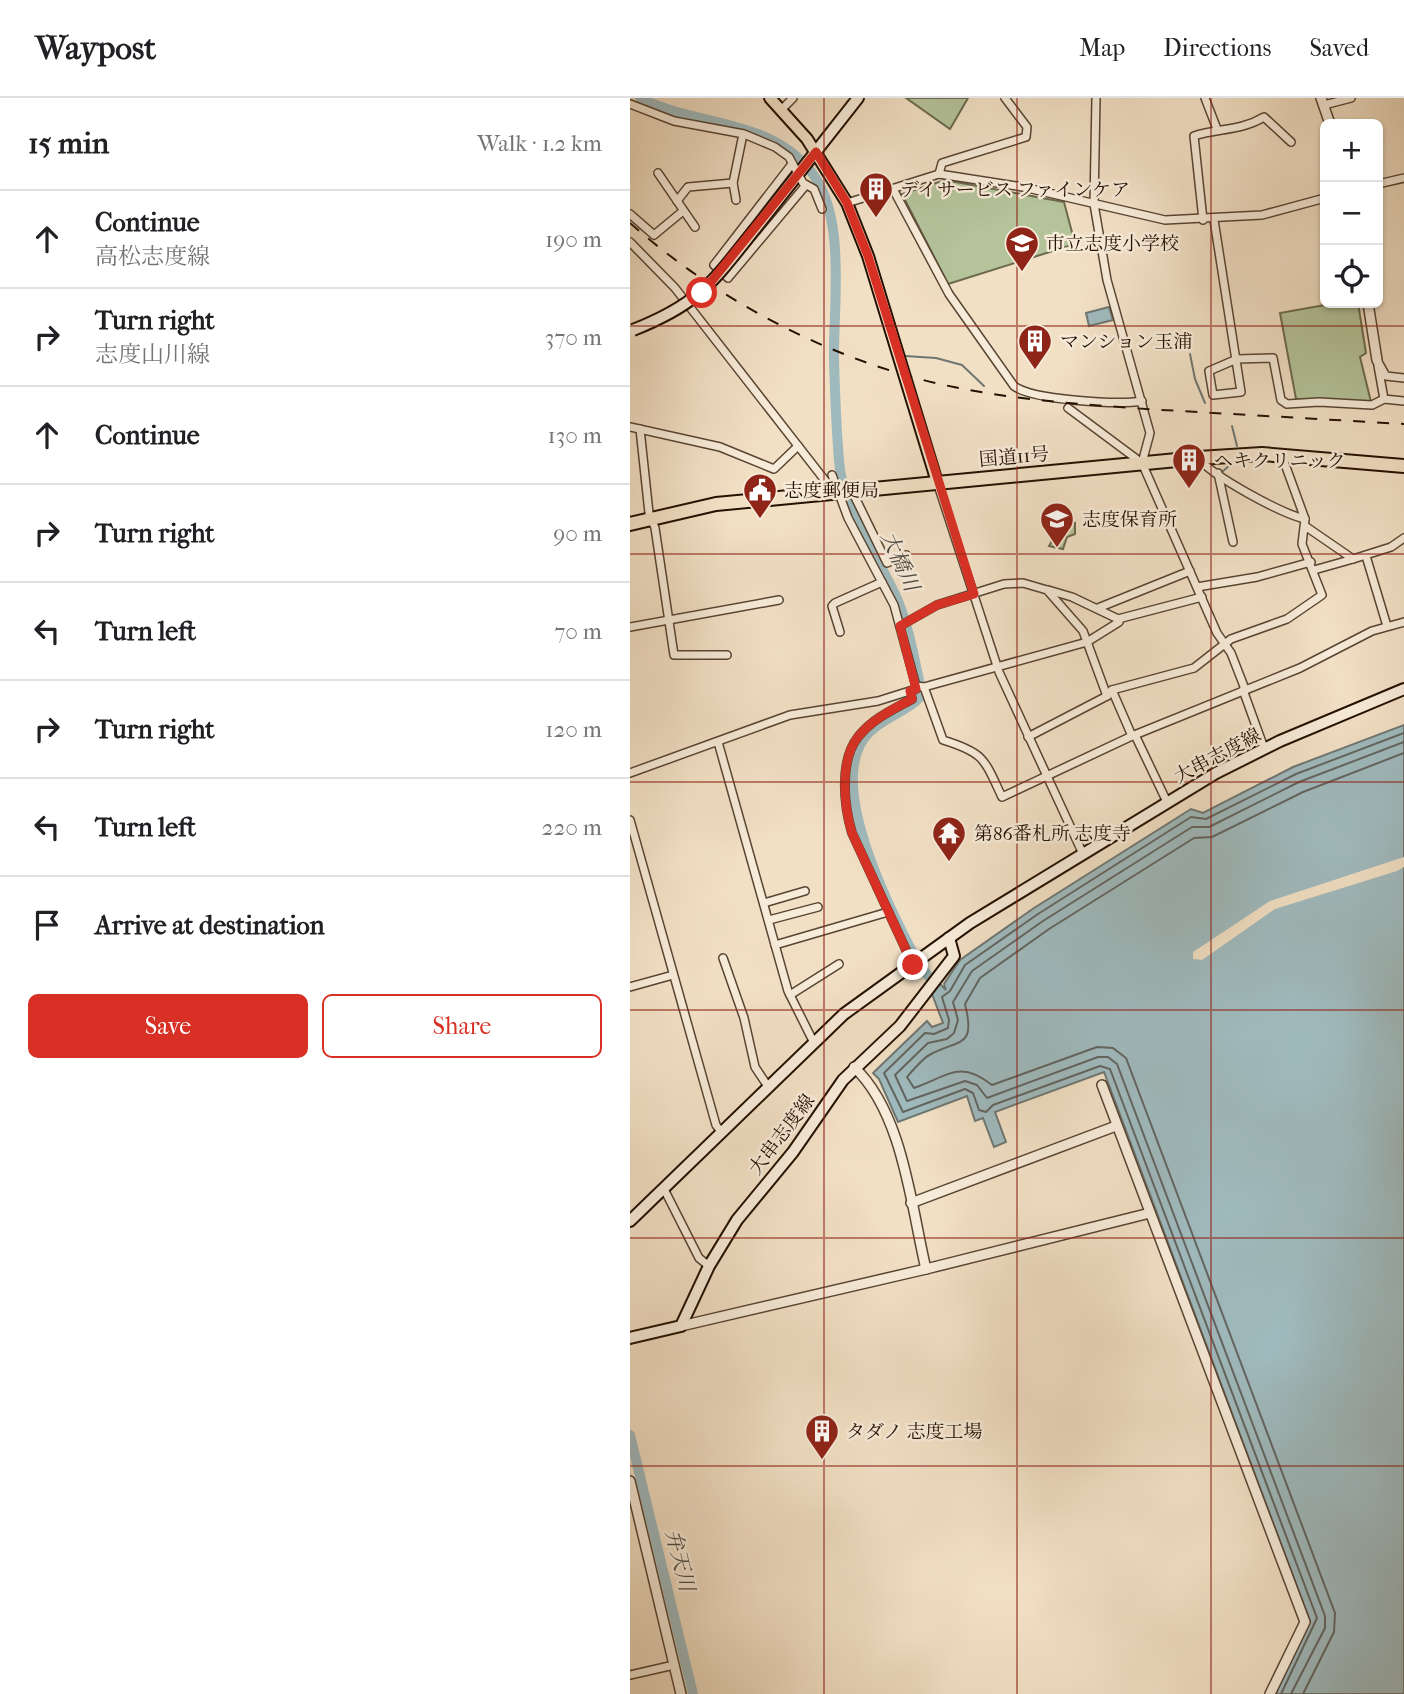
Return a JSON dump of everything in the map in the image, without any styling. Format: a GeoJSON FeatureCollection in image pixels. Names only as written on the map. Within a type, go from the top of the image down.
{"type":"FeatureCollection","features":[{"type":"Feature","properties":{"kind":"highway","name":"国道11号"},"geometry":{"type":"LineString","coordinates":[[630,524],[650,517],[716,504],[1198,458],[1282,456],[1404,466]]}},
{"type":"Feature","properties":{"kind":"main road"},"geometry":{"type":"LineString","coordinates":[[771,98],[816,152],[847,203],[868,256],[937,482]]}},
{"type":"Feature","properties":{"kind":"main road"},"geometry":{"type":"LineString","coordinates":[[631,331],[686,306],[702,293],[755,229],[795,170],[816,152],[858,98]]}},
{"type":"Feature","properties":{"kind":"main road","name":"大串志度線"},"geometry":{"type":"LineString","coordinates":[[631,1217],[863,999],[987,911],[1167,802],[1264,748],[1404,689]]}},
{"type":"Feature","properties":{"kind":"main road","name":"大串志度線"},"geometry":{"type":"LineString","coordinates":[[681,1326],[709,1266],[737,1220],[793,1152],[854,1067],[900,1026],[954,957],[949,938]]}},
{"type":"Feature","properties":{"kind":"main road"},"geometry":{"type":"LineString","coordinates":[[630,1338],[681,1326]]}},
{"type":"Feature","properties":{"kind":"street"},"geometry":{"type":"LineString","coordinates":[[781,110],[793,98]]}},
{"type":"Feature","properties":{"kind":"street"},"geometry":{"type":"LineString","coordinates":[[939,174],[942,163],[1026,136],[1027,127],[1005,98]]}},
{"type":"Feature","properties":{"kind":"street"},"geometry":{"type":"LineString","coordinates":[[1096,98],[1094,204],[1107,280],[1150,433],[1142,463]]}},
{"type":"Feature","properties":{"kind":"street"},"geometry":{"type":"LineString","coordinates":[[1205,98],[1217,128]]}},
{"type":"Feature","properties":{"kind":"street"},"geometry":{"type":"LineString","coordinates":[[1328,119],[1323,101],[1351,98]]}},
{"type":"Feature","properties":{"kind":"street"},"geometry":{"type":"LineString","coordinates":[[630,104],[674,121],[722,128],[775,146],[789,157],[806,185],[820,197],[822,209]]}},
{"type":"Feature","properties":{"kind":"street"},"geometry":{"type":"LineString","coordinates":[[1203,220],[1194,136],[1217,128],[1247,128],[1264,117],[1291,142]]}},
{"type":"Feature","properties":{"kind":"street"},"geometry":{"type":"LineString","coordinates":[[736,200],[733,183],[742,139]]}},
{"type":"Feature","properties":{"kind":"street"},"geometry":{"type":"LineString","coordinates":[[795,170],[714,265],[728,278],[806,185]]}},
{"type":"Feature","properties":{"kind":"street"},"geometry":{"type":"LineString","coordinates":[[657,173],[695,227]]}},
{"type":"Feature","properties":{"kind":"street"},"geometry":{"type":"LineString","coordinates":[[847,203],[939,174],[982,179],[1166,220],[1213,220],[1262,215],[1320,199]]}},
{"type":"Feature","properties":{"kind":"street"},"geometry":{"type":"LineString","coordinates":[[1383,183],[1404,178]]}},
{"type":"Feature","properties":{"kind":"street"},"geometry":{"type":"LineString","coordinates":[[677,201],[688,187],[733,183]]}},
{"type":"Feature","properties":{"kind":"street"},"geometry":{"type":"LineString","coordinates":[[893,188],[949,294],[1014,386],[1025,393],[1058,397],[1142,401]]}},
{"type":"Feature","properties":{"kind":"street"},"geometry":{"type":"LineString","coordinates":[[630,214],[654,235],[683,211]]}},
{"type":"Feature","properties":{"kind":"street"},"geometry":{"type":"LineString","coordinates":[[1213,220],[1237,359],[1241,392],[1213,395],[1209,371],[1237,359],[1273,358],[1281,400],[1287,404],[1320,402],[1376,405],[1384,399],[1404,401]]}},
{"type":"Feature","properties":{"kind":"street"},"geometry":{"type":"LineString","coordinates":[[630,243],[675,288],[798,446],[843,491],[900,626],[917,688],[943,740],[975,751],[986,762],[1002,797],[1045,774],[1134,735],[1300,668],[1387,626],[1404,622]]}},
{"type":"Feature","properties":{"kind":"street"},"geometry":{"type":"LineString","coordinates":[[731,243],[746,256]]}},
{"type":"Feature","properties":{"kind":"street"},"geometry":{"type":"LineString","coordinates":[[1369,308],[1384,399]]}},
{"type":"Feature","properties":{"kind":"street"},"geometry":{"type":"LineString","coordinates":[[1377,360],[1387,376],[1404,378]]}},
{"type":"Feature","properties":{"kind":"street"},"geometry":{"type":"LineString","coordinates":[[1068,408],[1142,463],[1244,690],[1264,748]]}},
{"type":"Feature","properties":{"kind":"street"},"geometry":{"type":"LineString","coordinates":[[630,427],[720,447],[774,470],[798,446]]}},
{"type":"Feature","properties":{"kind":"street"},"geometry":{"type":"LineString","coordinates":[[639,429],[650,517],[674,655],[727,655]]}},
{"type":"Feature","properties":{"kind":"street"},"geometry":{"type":"LineString","coordinates":[[1028,737],[1109,693],[1194,668],[1224,644],[1287,619],[1321,599],[1312,566],[1302,544],[1305,523],[1282,456]]}},
{"type":"Feature","properties":{"kind":"street"},"geometry":{"type":"LineString","coordinates":[[1198,458],[1244,491],[1305,523],[1353,559]]}},
{"type":"Feature","properties":{"kind":"street"},"geometry":{"type":"LineString","coordinates":[[1218,473],[1233,542]]}},
{"type":"Feature","properties":{"kind":"street"},"geometry":{"type":"LineString","coordinates":[[832,475],[887,563],[905,555]]}},
{"type":"Feature","properties":{"kind":"street"},"geometry":{"type":"LineString","coordinates":[[937,482],[998,668],[1083,854]]}},
{"type":"Feature","properties":{"kind":"street"},"geometry":{"type":"LineString","coordinates":[[1197,587],[1366,556],[1400,543],[1404,538]]}},
{"type":"Feature","properties":{"kind":"street"},"geometry":{"type":"LineString","coordinates":[[1366,556],[1387,626]]}},
{"type":"Feature","properties":{"kind":"street"},"geometry":{"type":"LineString","coordinates":[[1098,608],[1190,571]]}},
{"type":"Feature","properties":{"kind":"street"},"geometry":{"type":"LineString","coordinates":[[840,632],[832,606],[882,582]]}},
{"type":"Feature","properties":{"kind":"street"},"geometry":{"type":"LineString","coordinates":[[900,626],[937,605],[1004,584],[1023,583],[1047,590],[1098,608],[1118,619],[1202,597]]}},
{"type":"Feature","properties":{"kind":"street"},"geometry":{"type":"LineString","coordinates":[[1047,590],[1070,614],[1087,642],[1109,693],[1134,735],[1167,802]]}},
{"type":"Feature","properties":{"kind":"street"},"geometry":{"type":"LineString","coordinates":[[630,627],[779,600]]}},
{"type":"Feature","properties":{"kind":"street"},"geometry":{"type":"LineString","coordinates":[[630,773],[805,711],[878,701],[1087,642],[1119,622],[1118,619]]}},
{"type":"Feature","properties":{"kind":"street"},"geometry":{"type":"LineString","coordinates":[[916,962],[888,912],[852,833],[847,816],[846,770],[856,738],[880,716],[912,699],[917,688]]}},
{"type":"Feature","properties":{"kind":"street"},"geometry":{"type":"LineString","coordinates":[[718,742],[790,995],[814,1043]]}},
{"type":"Feature","properties":{"kind":"street"},"geometry":{"type":"LineString","coordinates":[[630,820],[716,1125],[722,1133]]}},
{"type":"Feature","properties":{"kind":"street"},"geometry":{"type":"LineString","coordinates":[[764,903],[805,891]]}},
{"type":"Feature","properties":{"kind":"street"},"geometry":{"type":"LineString","coordinates":[[769,920],[818,907]]}},
{"type":"Feature","properties":{"kind":"street"},"geometry":{"type":"LineString","coordinates":[[775,945],[888,912]]}},
{"type":"Feature","properties":{"kind":"street"},"geometry":{"type":"LineString","coordinates":[[723,958],[744,1018],[755,1067],[769,1088]]}},
{"type":"Feature","properties":{"kind":"street"},"geometry":{"type":"LineString","coordinates":[[790,995],[839,964]]}},
{"type":"Feature","properties":{"kind":"street"},"geometry":{"type":"LineString","coordinates":[[630,987],[673,975]]}},
{"type":"Feature","properties":{"kind":"street"},"geometry":{"type":"LineString","coordinates":[[854,1067],[870,1082],[892,1126],[926,1269]]}},
{"type":"Feature","properties":{"kind":"street"},"geometry":{"type":"LineString","coordinates":[[1102,1085],[1305,1622],[1270,1694]]}},
{"type":"Feature","properties":{"kind":"street"},"geometry":{"type":"LineString","coordinates":[[911,1203],[1116,1126]]}},
{"type":"Feature","properties":{"kind":"street"},"geometry":{"type":"LineString","coordinates":[[663,1189],[699,1258],[709,1266]]}},
{"type":"Feature","properties":{"kind":"street"},"geometry":{"type":"LineString","coordinates":[[681,1326],[1150,1213]]}},
{"type":"Feature","properties":{"kind":"street"},"geometry":{"type":"LineString","coordinates":[[630,1480],[634,1517],[681,1694]]}},
{"type":"Feature","properties":{"kind":"street"},"geometry":{"type":"LineString","coordinates":[[630,1675],[674,1665]]}},
{"type":"Feature","properties":{"kind":"green space"},"geometry":{"type":"Polygon","coordinates":[[[906,98],[968,98],[950,129],[906,98]]]}},
{"type":"Feature","properties":{"kind":"green space"},"geometry":{"type":"Polygon","coordinates":[[[945,180],[1064,202],[1073,236],[1072,245],[948,284],[902,194],[945,180]]]}},
{"type":"Feature","properties":{"kind":"green space"},"geometry":{"type":"Polygon","coordinates":[[[1320,306],[1320,308],[1359,308],[1366,353],[1360,357],[1371,402],[1296,399],[1280,313],[1320,306]]]}},
{"type":"Feature","properties":{"kind":"green space"},"geometry":{"type":"Polygon","coordinates":[[[1075,523],[1075,534],[1067,537],[1063,549],[1049,546],[1052,541],[1043,527],[1075,523]]]}},
{"type":"Feature","properties":{"kind":"water"},"geometry":{"type":"Polygon","coordinates":[[[1109,307],[1113,320],[1089,326],[1086,313],[1109,307]]]}},
{"type":"Feature","properties":{"kind":"water"},"geometry":{"type":"Polygon","coordinates":[[[1404,725],[1404,1694],[1274,1694],[1310,1621],[1104,1072],[995,1112],[1006,1142],[994,1147],[983,1118],[975,1121],[967,1096],[898,1122],[879,1079],[873,1073],[927,1021],[932,1027],[943,1023],[932,994],[940,984],[946,990],[944,984],[960,960],[1034,908],[1191,809],[1203,813],[1293,767],[1404,725]]]}},
{"type":"Feature","properties":{"kind":"pier"},"geometry":{"type":"Polygon","coordinates":[[[1404,857],[1404,867],[1397,871],[1275,909],[1202,960],[1193,959],[1193,952],[1270,901],[1404,857]]]}},
{"type":"Feature","properties":{"kind":"waterway","name":"大橋川"},"geometry":{"type":"LineString","coordinates":[[640,98],[661,107],[750,131],[771,140],[791,152],[808,168],[821,187],[829,209],[836,259],[834,359],[842,479],[862,533],[898,601],[909,635],[922,694],[866,736],[860,745],[854,767],[854,794],[859,823],[880,884],[916,959],[936,990]]}},
{"type":"Feature","properties":{"kind":"waterway"},"geometry":{"type":"LineString","coordinates":[[1190,354],[1195,379],[1205,403]]}},
{"type":"Feature","properties":{"kind":"waterway"},"geometry":{"type":"LineString","coordinates":[[905,356],[936,358],[962,365],[984,386]]}},
{"type":"Feature","properties":{"kind":"waterway"},"geometry":{"type":"LineString","coordinates":[[1232,426],[1237,446]]}},
{"type":"Feature","properties":{"kind":"waterway"},"geometry":{"type":"LineString","coordinates":[[1222,472],[1231,464]]}},
{"type":"Feature","properties":{"kind":"waterway","name":"弁天川"},"geometry":{"type":"LineString","coordinates":[[630,1435],[693,1694]]}},
{"type":"Feature","properties":{"kind":"railway"},"geometry":{"type":"LineString","coordinates":[[630,223],[692,272],[759,314],[831,349],[935,383],[995,394],[1085,404],[1404,424]]}},
{"type":"Feature","properties":{"kind":"place","name":"デイサービス ファインケア"},"geometry":{"type":"Point","coordinates":[876,219]}},
{"type":"Feature","properties":{"kind":"place","name":"市立志度小学校"},"geometry":{"type":"Point","coordinates":[1022,273]}},
{"type":"Feature","properties":{"kind":"place","name":"マンション玉浦"},"geometry":{"type":"Point","coordinates":[1035,371]}},
{"type":"Feature","properties":{"kind":"place","name":"ヘキクリニック"},"geometry":{"type":"Point","coordinates":[1189,490]}},
{"type":"Feature","properties":{"kind":"place","name":"志度郵便局"},"geometry":{"type":"Point","coordinates":[760,520]}},
{"type":"Feature","properties":{"kind":"place","name":"志度保育所"},"geometry":{"type":"Point","coordinates":[1057,549]}},
{"type":"Feature","properties":{"kind":"place","name":"第86番札所 志度寺"},"geometry":{"type":"Point","coordinates":[949,863]}},
{"type":"Feature","properties":{"kind":"place","name":"タダノ 志度工場"},"geometry":{"type":"Point","coordinates":[822,1461]}},
{"type":"Feature","properties":{"kind":"route"},"geometry":{"type":"LineString","coordinates":[[702,293],[816,152],[847,203],[868,256],[974,594],[937,605],[900,626],[916,689],[910,691],[912,699],[880,716],[856,738],[846,770],[847,816],[852,833],[913,965]]}}]}
